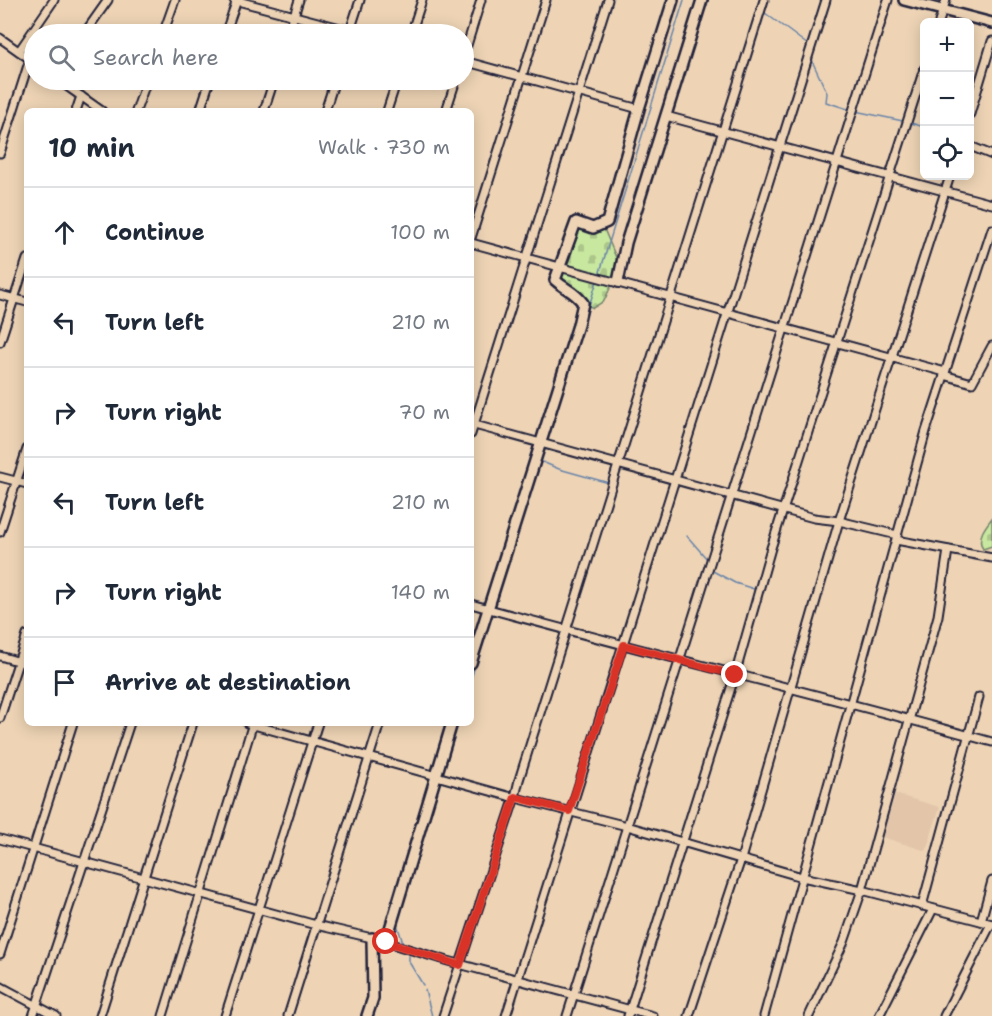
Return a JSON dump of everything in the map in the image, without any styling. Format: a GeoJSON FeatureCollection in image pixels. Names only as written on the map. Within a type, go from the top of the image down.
{"type":"FeatureCollection","features":[{"type":"Feature","properties":{"kind":"street"},"geometry":{"type":"LineString","coordinates":[[38,24],[54,0]]}},
{"type":"Feature","properties":{"kind":"street"},"geometry":{"type":"LineString","coordinates":[[91,24],[108,0]]}},
{"type":"Feature","properties":{"kind":"street"},"geometry":{"type":"LineString","coordinates":[[167,24],[175,0]]}},
{"type":"Feature","properties":{"kind":"street"},"geometry":{"type":"LineString","coordinates":[[228,24],[236,0],[320,24]]}},
{"type":"Feature","properties":{"kind":"street"},"geometry":{"type":"LineString","coordinates":[[291,24],[299,0]]}},
{"type":"Feature","properties":{"kind":"street"},"geometry":{"type":"LineString","coordinates":[[353,24],[360,0]]}},
{"type":"Feature","properties":{"kind":"street"},"geometry":{"type":"LineString","coordinates":[[414,24],[422,0]]}},
{"type":"Feature","properties":{"kind":"street"},"geometry":{"type":"LineString","coordinates":[[474,24],[481,0]]}},
{"type":"Feature","properties":{"kind":"street"},"geometry":{"type":"LineString","coordinates":[[474,229],[546,0]]}},
{"type":"Feature","properties":{"kind":"street"},"geometry":{"type":"LineString","coordinates":[[474,418],[608,0]]}},
{"type":"Feature","properties":{"kind":"street"},"geometry":{"type":"LineString","coordinates":[[474,653],[583,303],[575,292],[562,287],[555,280],[576,222],[593,228],[607,222],[673,0]]}},
{"type":"Feature","properties":{"kind":"street"},"geometry":{"type":"LineString","coordinates":[[618,282],[626,243],[702,0]]}},
{"type":"Feature","properties":{"kind":"street"},"geometry":{"type":"LineString","coordinates":[[443,1016],[515,797],[764,0]]}},
{"type":"Feature","properties":{"kind":"street"},"geometry":{"type":"LineString","coordinates":[[506,1016],[826,0]]}},
{"type":"Feature","properties":{"kind":"street"},"geometry":{"type":"LineString","coordinates":[[567,1016],[888,0]]}},
{"type":"Feature","properties":{"kind":"street"},"geometry":{"type":"LineString","coordinates":[[904,0],[992,23]]}},
{"type":"Feature","properties":{"kind":"street"},"geometry":{"type":"LineString","coordinates":[[940,18],[946,0]]}},
{"type":"Feature","properties":{"kind":"street"},"geometry":{"type":"LineString","coordinates":[[0,38],[24,55]]}},
{"type":"Feature","properties":{"kind":"street"},"geometry":{"type":"LineString","coordinates":[[974,98],[992,41]]}},
{"type":"Feature","properties":{"kind":"street"},"geometry":{"type":"LineString","coordinates":[[19,51],[24,44]]}},
{"type":"Feature","properties":{"kind":"street"},"geometry":{"type":"LineString","coordinates":[[474,64],[639,109]]}},
{"type":"Feature","properties":{"kind":"street"},"geometry":{"type":"LineString","coordinates":[[629,1013],[684,842],[784,509],[923,72]]}},
{"type":"Feature","properties":{"kind":"street"},"geometry":{"type":"LineString","coordinates":[[0,153],[24,84]]}},
{"type":"Feature","properties":{"kind":"street"},"geometry":{"type":"LineString","coordinates":[[72,90],[98,108]]}},
{"type":"Feature","properties":{"kind":"street"},"geometry":{"type":"LineString","coordinates":[[136,108],[143,90]]}},
{"type":"Feature","properties":{"kind":"street"},"geometry":{"type":"LineString","coordinates":[[201,108],[207,90]]}},
{"type":"Feature","properties":{"kind":"street"},"geometry":{"type":"LineString","coordinates":[[265,108],[271,90]]}},
{"type":"Feature","properties":{"kind":"street"},"geometry":{"type":"LineString","coordinates":[[326,108],[332,90]]}},
{"type":"Feature","properties":{"kind":"street"},"geometry":{"type":"LineString","coordinates":[[388,108],[393,90]]}},
{"type":"Feature","properties":{"kind":"street"},"geometry":{"type":"LineString","coordinates":[[447,108],[453,90]]}},
{"type":"Feature","properties":{"kind":"street"},"geometry":{"type":"LineString","coordinates":[[77,108],[81,96]]}},
{"type":"Feature","properties":{"kind":"street"},"geometry":{"type":"LineString","coordinates":[[666,116],[992,204]]}},
{"type":"Feature","properties":{"kind":"street"},"geometry":{"type":"LineString","coordinates":[[974,148],[992,156]]}},
{"type":"Feature","properties":{"kind":"street"},"geometry":{"type":"LineString","coordinates":[[689,1016],[741,859],[838,521],[949,180]]}},
{"type":"Feature","properties":{"kind":"street"},"geometry":{"type":"LineString","coordinates":[[764,1016],[926,431],[992,228]]}},
{"type":"Feature","properties":{"kind":"street"},"geometry":{"type":"LineString","coordinates":[[474,244],[892,357],[972,383],[992,346]]}},
{"type":"Feature","properties":{"kind":"street"},"geometry":{"type":"LineString","coordinates":[[0,342],[24,268]]}},
{"type":"Feature","properties":{"kind":"street"},"geometry":{"type":"LineString","coordinates":[[0,295],[24,301]]}},
{"type":"Feature","properties":{"kind":"street"},"geometry":{"type":"LineString","coordinates":[[474,425],[814,518],[838,521],[948,550],[992,558]]}},
{"type":"Feature","properties":{"kind":"street"},"geometry":{"type":"LineString","coordinates":[[0,532],[24,459]]}},
{"type":"Feature","properties":{"kind":"street"},"geometry":{"type":"LineString","coordinates":[[0,477],[24,483]]}},
{"type":"Feature","properties":{"kind":"street"},"geometry":{"type":"LineString","coordinates":[[809,1016],[844,942],[862,890],[938,615],[948,550]]}},
{"type":"Feature","properties":{"kind":"street"},"geometry":{"type":"LineString","coordinates":[[474,605],[992,742]]}},
{"type":"Feature","properties":{"kind":"street"},"geometry":{"type":"LineString","coordinates":[[0,718],[24,644]]}},
{"type":"Feature","properties":{"kind":"street"},"geometry":{"type":"LineString","coordinates":[[0,656],[24,663]]}},
{"type":"Feature","properties":{"kind":"street"},"geometry":{"type":"LineString","coordinates":[[922,906],[979,697]]}},
{"type":"Feature","properties":{"kind":"street"},"geometry":{"type":"LineString","coordinates":[[0,954],[72,726]]}},
{"type":"Feature","properties":{"kind":"street"},"geometry":{"type":"LineString","coordinates":[[33,1016],[86,862],[129,726]]}},
{"type":"Feature","properties":{"kind":"street"},"geometry":{"type":"LineString","coordinates":[[100,1016],[192,726]]}},
{"type":"Feature","properties":{"kind":"street"},"geometry":{"type":"LineString","coordinates":[[163,1016],[202,894],[250,726]]}},
{"type":"Feature","properties":{"kind":"street"},"geometry":{"type":"LineString","coordinates":[[259,726],[627,826],[802,877],[992,924],[944,1016]]}},
{"type":"Feature","properties":{"kind":"street"},"geometry":{"type":"LineString","coordinates":[[225,1016],[317,726]]}},
{"type":"Feature","properties":{"kind":"street"},"geometry":{"type":"LineString","coordinates":[[288,1016],[379,726]]}},
{"type":"Feature","properties":{"kind":"street"},"geometry":{"type":"LineString","coordinates":[[386,942],[451,726]]}},
{"type":"Feature","properties":{"kind":"street"},"geometry":{"type":"LineString","coordinates":[[0,839],[316,925],[372,938],[629,1013],[653,1016]]}},
{"type":"Feature","properties":{"kind":"street"},"geometry":{"type":"LineString","coordinates":[[981,921],[992,881]]}},
{"type":"Feature","properties":{"kind":"street"},"geometry":{"type":"LineString","coordinates":[[879,1016],[933,909]]}},
{"type":"Feature","properties":{"kind":"street"},"geometry":{"type":"LineString","coordinates":[[367,1016],[373,998],[372,938]]}},
{"type":"Feature","properties":{"kind":"street"},"geometry":{"type":"LineString","coordinates":[[0,986],[56,1016]]}},
{"type":"Feature","properties":{"kind":"shaded area"},"geometry":{"type":"Polygon","coordinates":[[[895,794],[940,807],[926,851],[882,837],[895,794]]]}},
{"type":"Feature","properties":{"kind":"green space"},"geometry":{"type":"Polygon","coordinates":[[[578,226],[604,229],[620,267],[604,301],[593,308],[587,305],[576,291],[558,279],[578,226]]]}},
{"type":"Feature","properties":{"kind":"green space"},"geometry":{"type":"Polygon","coordinates":[[[992,518],[992,546],[983,549],[981,537],[992,518]]]}},
{"type":"Feature","properties":{"kind":"waterway"},"geometry":{"type":"LineString","coordinates":[[600,272],[684,0]]}},
{"type":"Feature","properties":{"kind":"waterway"},"geometry":{"type":"LineString","coordinates":[[765,13],[808,45]]}},
{"type":"Feature","properties":{"kind":"waterway"},"geometry":{"type":"LineString","coordinates":[[812,55],[813,63],[827,93],[826,102],[851,110]]}},
{"type":"Feature","properties":{"kind":"waterway"},"geometry":{"type":"LineString","coordinates":[[855,111],[903,121]]}},
{"type":"Feature","properties":{"kind":"waterway"},"geometry":{"type":"LineString","coordinates":[[911,123],[921,126]]}},
{"type":"Feature","properties":{"kind":"waterway"},"geometry":{"type":"LineString","coordinates":[[561,393],[597,281]]}},
{"type":"Feature","properties":{"kind":"waterway"},"geometry":{"type":"LineString","coordinates":[[540,461],[559,469],[609,483]]}},
{"type":"Feature","properties":{"kind":"waterway"},"geometry":{"type":"LineString","coordinates":[[687,536],[707,559],[706,566]]}},
{"type":"Feature","properties":{"kind":"waterway"},"geometry":{"type":"LineString","coordinates":[[711,570],[735,583],[754,589]]}},
{"type":"Feature","properties":{"kind":"waterway"},"geometry":{"type":"LineString","coordinates":[[474,669],[480,648]]}},
{"type":"Feature","properties":{"kind":"waterway"},"geometry":{"type":"LineString","coordinates":[[442,771],[456,726]]}},
{"type":"Feature","properties":{"kind":"waterway"},"geometry":{"type":"LineString","coordinates":[[436,793],[439,780]]}},
{"type":"Feature","properties":{"kind":"waterway"},"geometry":{"type":"LineString","coordinates":[[396,921],[403,943]]}},
{"type":"Feature","properties":{"kind":"waterway"},"geometry":{"type":"LineString","coordinates":[[409,956],[409,962],[423,985]]}},
{"type":"Feature","properties":{"kind":"waterway"},"geometry":{"type":"LineString","coordinates":[[425,990],[432,1016]]}},
{"type":"Feature","properties":{"kind":"route"},"geometry":{"type":"LineString","coordinates":[[386,942],[460,965],[515,797],[569,811],[624,645],[735,675]]}}]}
